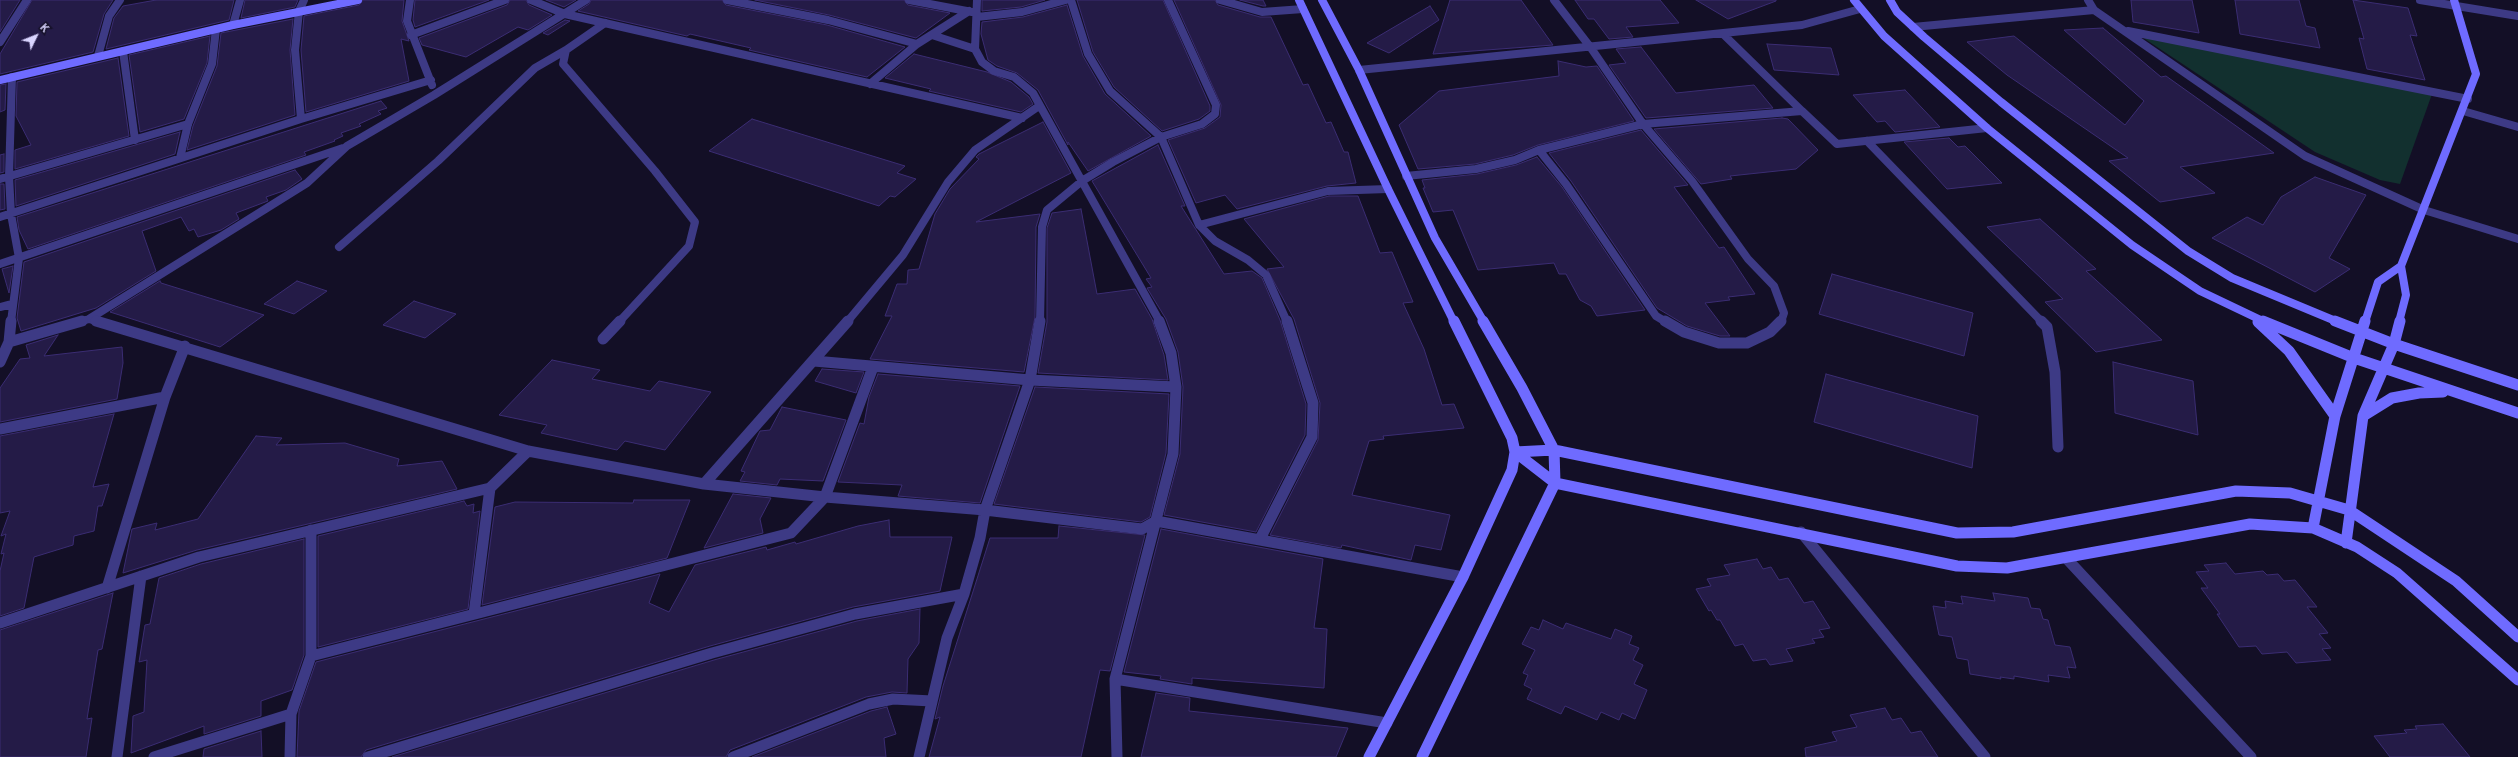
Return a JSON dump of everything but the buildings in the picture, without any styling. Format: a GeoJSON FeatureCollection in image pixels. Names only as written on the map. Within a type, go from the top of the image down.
{"type":"FeatureCollection","features":[{"type":"Feature","properties":{"kind":"street"},"geometry":{"type":"LineString","coordinates":[[0,42],[27,0]]}},
{"type":"Feature","properties":{"kind":"street"},"geometry":{"type":"LineString","coordinates":[[98,56],[109,16],[120,0]]}},
{"type":"Feature","properties":{"kind":"street"},"geometry":{"type":"LineString","coordinates":[[233,25],[240,0]]}},
{"type":"Feature","properties":{"kind":"street"},"geometry":{"type":"LineString","coordinates":[[301,119],[295,50],[299,11],[304,0]]}},
{"type":"Feature","properties":{"kind":"street"},"geometry":{"type":"LineString","coordinates":[[0,80],[233,25],[358,0]]}},
{"type":"Feature","properties":{"kind":"street"},"geometry":{"type":"LineString","coordinates":[[410,0],[407,20],[411,35],[431,80],[434,95]]}},
{"type":"Feature","properties":{"kind":"street"},"geometry":{"type":"LineString","coordinates":[[411,35],[505,0]]}},
{"type":"Feature","properties":{"kind":"street"},"geometry":{"type":"LineString","coordinates":[[531,0],[565,14],[1022,118]]}},
{"type":"Feature","properties":{"kind":"street"},"geometry":{"type":"LineString","coordinates":[[0,264],[347,146],[434,95],[586,0]]}},
{"type":"Feature","properties":{"kind":"street"},"geometry":{"type":"LineString","coordinates":[[727,0],[828,20],[917,44]]}},
{"type":"Feature","properties":{"kind":"street"},"geometry":{"type":"LineString","coordinates":[[909,0],[969,11],[978,15],[1022,12],[1066,0]]}},
{"type":"Feature","properties":{"kind":"street"},"geometry":{"type":"LineString","coordinates":[[977,0],[978,15],[975,49],[982,62],[994,71],[1014,77],[1033,93],[1164,330],[1171,353],[1176,387],[1173,454],[1115,679],[1117,757]]}},
{"type":"Feature","properties":{"kind":"street"},"geometry":{"type":"LineString","coordinates":[[1071,0],[1088,54],[1110,91],[1161,137],[1199,225],[1214,242],[1248,260],[1266,275],[1285,316],[1313,403],[1312,437],[1260,539]]}},
{"type":"Feature","properties":{"kind":"street"},"geometry":{"type":"LineString","coordinates":[[919,757],[947,638],[964,594],[980,538],[985,510],[1030,380],[1042,312],[1042,227],[1047,210],[1082,181],[1161,137],[1202,124],[1215,114],[1216,105],[1168,0]]}},
{"type":"Feature","properties":{"kind":"street"},"geometry":{"type":"LineString","coordinates":[[1220,0],[1262,12],[1301,4],[1388,189],[1512,438],[1515,452],[1512,470],[1463,576],[1369,757]]}},
{"type":"Feature","properties":{"kind":"street"},"geometry":{"type":"LineString","coordinates":[[1322,0],[1359,70],[1435,238],[1522,388],[1554,450],[1555,483],[1422,757]]}},
{"type":"Feature","properties":{"kind":"street"},"geometry":{"type":"LineString","coordinates":[[1539,150],[1566,184],[1656,316],[1684,332],[1719,343],[1747,343],[1770,332],[1781,322],[1784,313],[1774,286],[1748,259],[1692,181],[1644,124],[1591,48],[1554,0]]}},
{"type":"Feature","properties":{"kind":"street"},"geometry":{"type":"LineString","coordinates":[[1854,0],[1884,36],[1987,128],[2132,245],[2200,291],[2251,315],[2354,358],[2383,369],[2518,413]]}},
{"type":"Feature","properties":{"kind":"street"},"geometry":{"type":"LineString","coordinates":[[1890,0],[1897,12],[1913,27],[2001,102],[2188,251],[2232,278],[2264,293],[2394,344],[2518,385]]}},
{"type":"Feature","properties":{"kind":"street"},"geometry":{"type":"LineString","coordinates":[[2088,0],[2094,10],[2305,156],[2424,210],[2518,239]]}},
{"type":"Feature","properties":{"kind":"street"},"geometry":{"type":"LineString","coordinates":[[2420,0],[2455,3],[2518,16]]}},
{"type":"Feature","properties":{"kind":"street"},"geometry":{"type":"LineString","coordinates":[[2346,543],[2349,510],[2363,416],[2394,344],[2406,295],[2401,266],[2468,99],[2476,74],[2455,3]]}},
{"type":"Feature","properties":{"kind":"street"},"geometry":{"type":"LineString","coordinates":[[1359,70],[1591,48],[1802,25],[1860,9]]}},
{"type":"Feature","properties":{"kind":"street"},"geometry":{"type":"LineString","coordinates":[[1913,27],[1990,21],[2094,10]]}},
{"type":"Feature","properties":{"kind":"street"},"geometry":{"type":"LineString","coordinates":[[870,84],[917,44],[969,11]]}},
{"type":"Feature","properties":{"kind":"street"},"geometry":{"type":"LineString","coordinates":[[339,247],[438,161],[535,68],[566,50],[605,23]]}},
{"type":"Feature","properties":{"kind":"street"},"geometry":{"type":"LineString","coordinates":[[180,158],[188,124],[212,64],[216,29]]}},
{"type":"Feature","properties":{"kind":"street"},"geometry":{"type":"LineString","coordinates":[[2124,30],[2468,99]]}},
{"type":"Feature","properties":{"kind":"street"},"geometry":{"type":"LineString","coordinates":[[1724,34],[1837,144],[1987,128]]}},
{"type":"Feature","properties":{"kind":"street"},"geometry":{"type":"LineString","coordinates":[[932,35],[975,49]]}},
{"type":"Feature","properties":{"kind":"street"},"geometry":{"type":"LineString","coordinates":[[566,50],[563,64],[655,171],[695,222],[689,246],[603,339]]}},
{"type":"Feature","properties":{"kind":"street"},"geometry":{"type":"LineString","coordinates":[[122,51],[135,140]]}},
{"type":"Feature","properties":{"kind":"street"},"geometry":{"type":"LineString","coordinates":[[0,362],[9,342],[12,304],[19,258],[4,178],[5,147],[12,77]]}},
{"type":"Feature","properties":{"kind":"street"},"geometry":{"type":"LineString","coordinates":[[0,217],[301,119],[431,80]]}},
{"type":"Feature","properties":{"kind":"street"},"geometry":{"type":"LineString","coordinates":[[704,484],[814,360],[903,255],[948,182],[971,156],[1039,106]]}},
{"type":"Feature","properties":{"kind":"street"},"geometry":{"type":"LineString","coordinates":[[1406,176],[1476,169],[1515,160],[1539,150],[1644,124],[1802,111]]}},
{"type":"Feature","properties":{"kind":"street"},"geometry":{"type":"LineString","coordinates":[[2462,111],[2518,127]]}},
{"type":"Feature","properties":{"kind":"street"},"geometry":{"type":"LineString","coordinates":[[4,178],[188,124]]}},
{"type":"Feature","properties":{"kind":"street"},"geometry":{"type":"LineString","coordinates":[[1867,141],[2047,327],[2055,372],[2058,447]]}},
{"type":"Feature","properties":{"kind":"street"},"geometry":{"type":"LineString","coordinates":[[9,342],[89,318],[307,183],[347,146]]}},
{"type":"Feature","properties":{"kind":"street"},"geometry":{"type":"LineString","coordinates":[[1199,225],[1328,191],[1388,189]]}},
{"type":"Feature","properties":{"kind":"street"},"geometry":{"type":"LineString","coordinates":[[2313,528],[2317,501],[2335,416],[2378,282],[2401,266]]}},
{"type":"Feature","properties":{"kind":"street"},"geometry":{"type":"LineString","coordinates":[[0,307],[12,304]]}},
{"type":"Feature","properties":{"kind":"street"},"geometry":{"type":"LineString","coordinates":[[2251,315],[2289,351],[2314,382],[2335,416]]}},
{"type":"Feature","properties":{"kind":"street"},"geometry":{"type":"LineString","coordinates":[[89,318],[528,451],[704,484],[825,498],[985,510],[1142,529],[1156,521],[1463,576]]}},
{"type":"Feature","properties":{"kind":"street"},"geometry":{"type":"LineString","coordinates":[[106,588],[165,397],[184,346]]}},
{"type":"Feature","properties":{"kind":"street"},"geometry":{"type":"LineString","coordinates":[[814,360],[873,367],[1030,380],[1176,387]]}},
{"type":"Feature","properties":{"kind":"street"},"geometry":{"type":"LineString","coordinates":[[311,656],[791,533],[825,498],[873,367]]}},
{"type":"Feature","properties":{"kind":"street"},"geometry":{"type":"LineString","coordinates":[[2363,416],[2392,398],[2418,393],[2454,392]]}},
{"type":"Feature","properties":{"kind":"street"},"geometry":{"type":"LineString","coordinates":[[0,429],[165,397]]}},
{"type":"Feature","properties":{"kind":"street"},"geometry":{"type":"LineString","coordinates":[[1515,452],[1554,450],[1957,533],[2013,532],[2236,491],[2290,493],[2349,510],[2456,581],[2518,637]]}},
{"type":"Feature","properties":{"kind":"street"},"geometry":{"type":"LineString","coordinates":[[0,623],[199,557],[490,488],[528,451]]}},
{"type":"Feature","properties":{"kind":"street"},"geometry":{"type":"LineString","coordinates":[[1515,452],[1555,483],[1801,532],[1957,566],[2007,568],[2067,559],[2250,524],[2313,528],[2346,543],[2397,573],[2518,680]]}},
{"type":"Feature","properties":{"kind":"street"},"geometry":{"type":"LineString","coordinates":[[474,614],[490,488]]}},
{"type":"Feature","properties":{"kind":"street"},"geometry":{"type":"LineString","coordinates":[[290,757],[291,714],[311,656],[310,530]]}},
{"type":"Feature","properties":{"kind":"street"},"geometry":{"type":"LineString","coordinates":[[1801,532],[1985,757]]}},
{"type":"Feature","properties":{"kind":"street"},"geometry":{"type":"LineString","coordinates":[[2067,559],[2251,757]]}},
{"type":"Feature","properties":{"kind":"street"},"geometry":{"type":"LineString","coordinates":[[117,757],[141,576]]}},
{"type":"Feature","properties":{"kind":"street"},"geometry":{"type":"LineString","coordinates":[[368,757],[712,653],[847,616],[964,594]]}},
{"type":"Feature","properties":{"kind":"street"},"geometry":{"type":"LineString","coordinates":[[1115,679],[1387,723]]}},
{"type":"Feature","properties":{"kind":"street"},"geometry":{"type":"LineString","coordinates":[[733,757],[869,704],[894,699],[932,701]]}},
{"type":"Feature","properties":{"kind":"street"},"geometry":{"type":"LineString","coordinates":[[154,757],[291,714]]}},
{"type":"Feature","properties":{"kind":"green space"},"geometry":{"type":"Polygon","coordinates":[[[2142,37],[2432,94],[2400,184],[2380,180],[2315,152],[2142,37]]]}}]}
